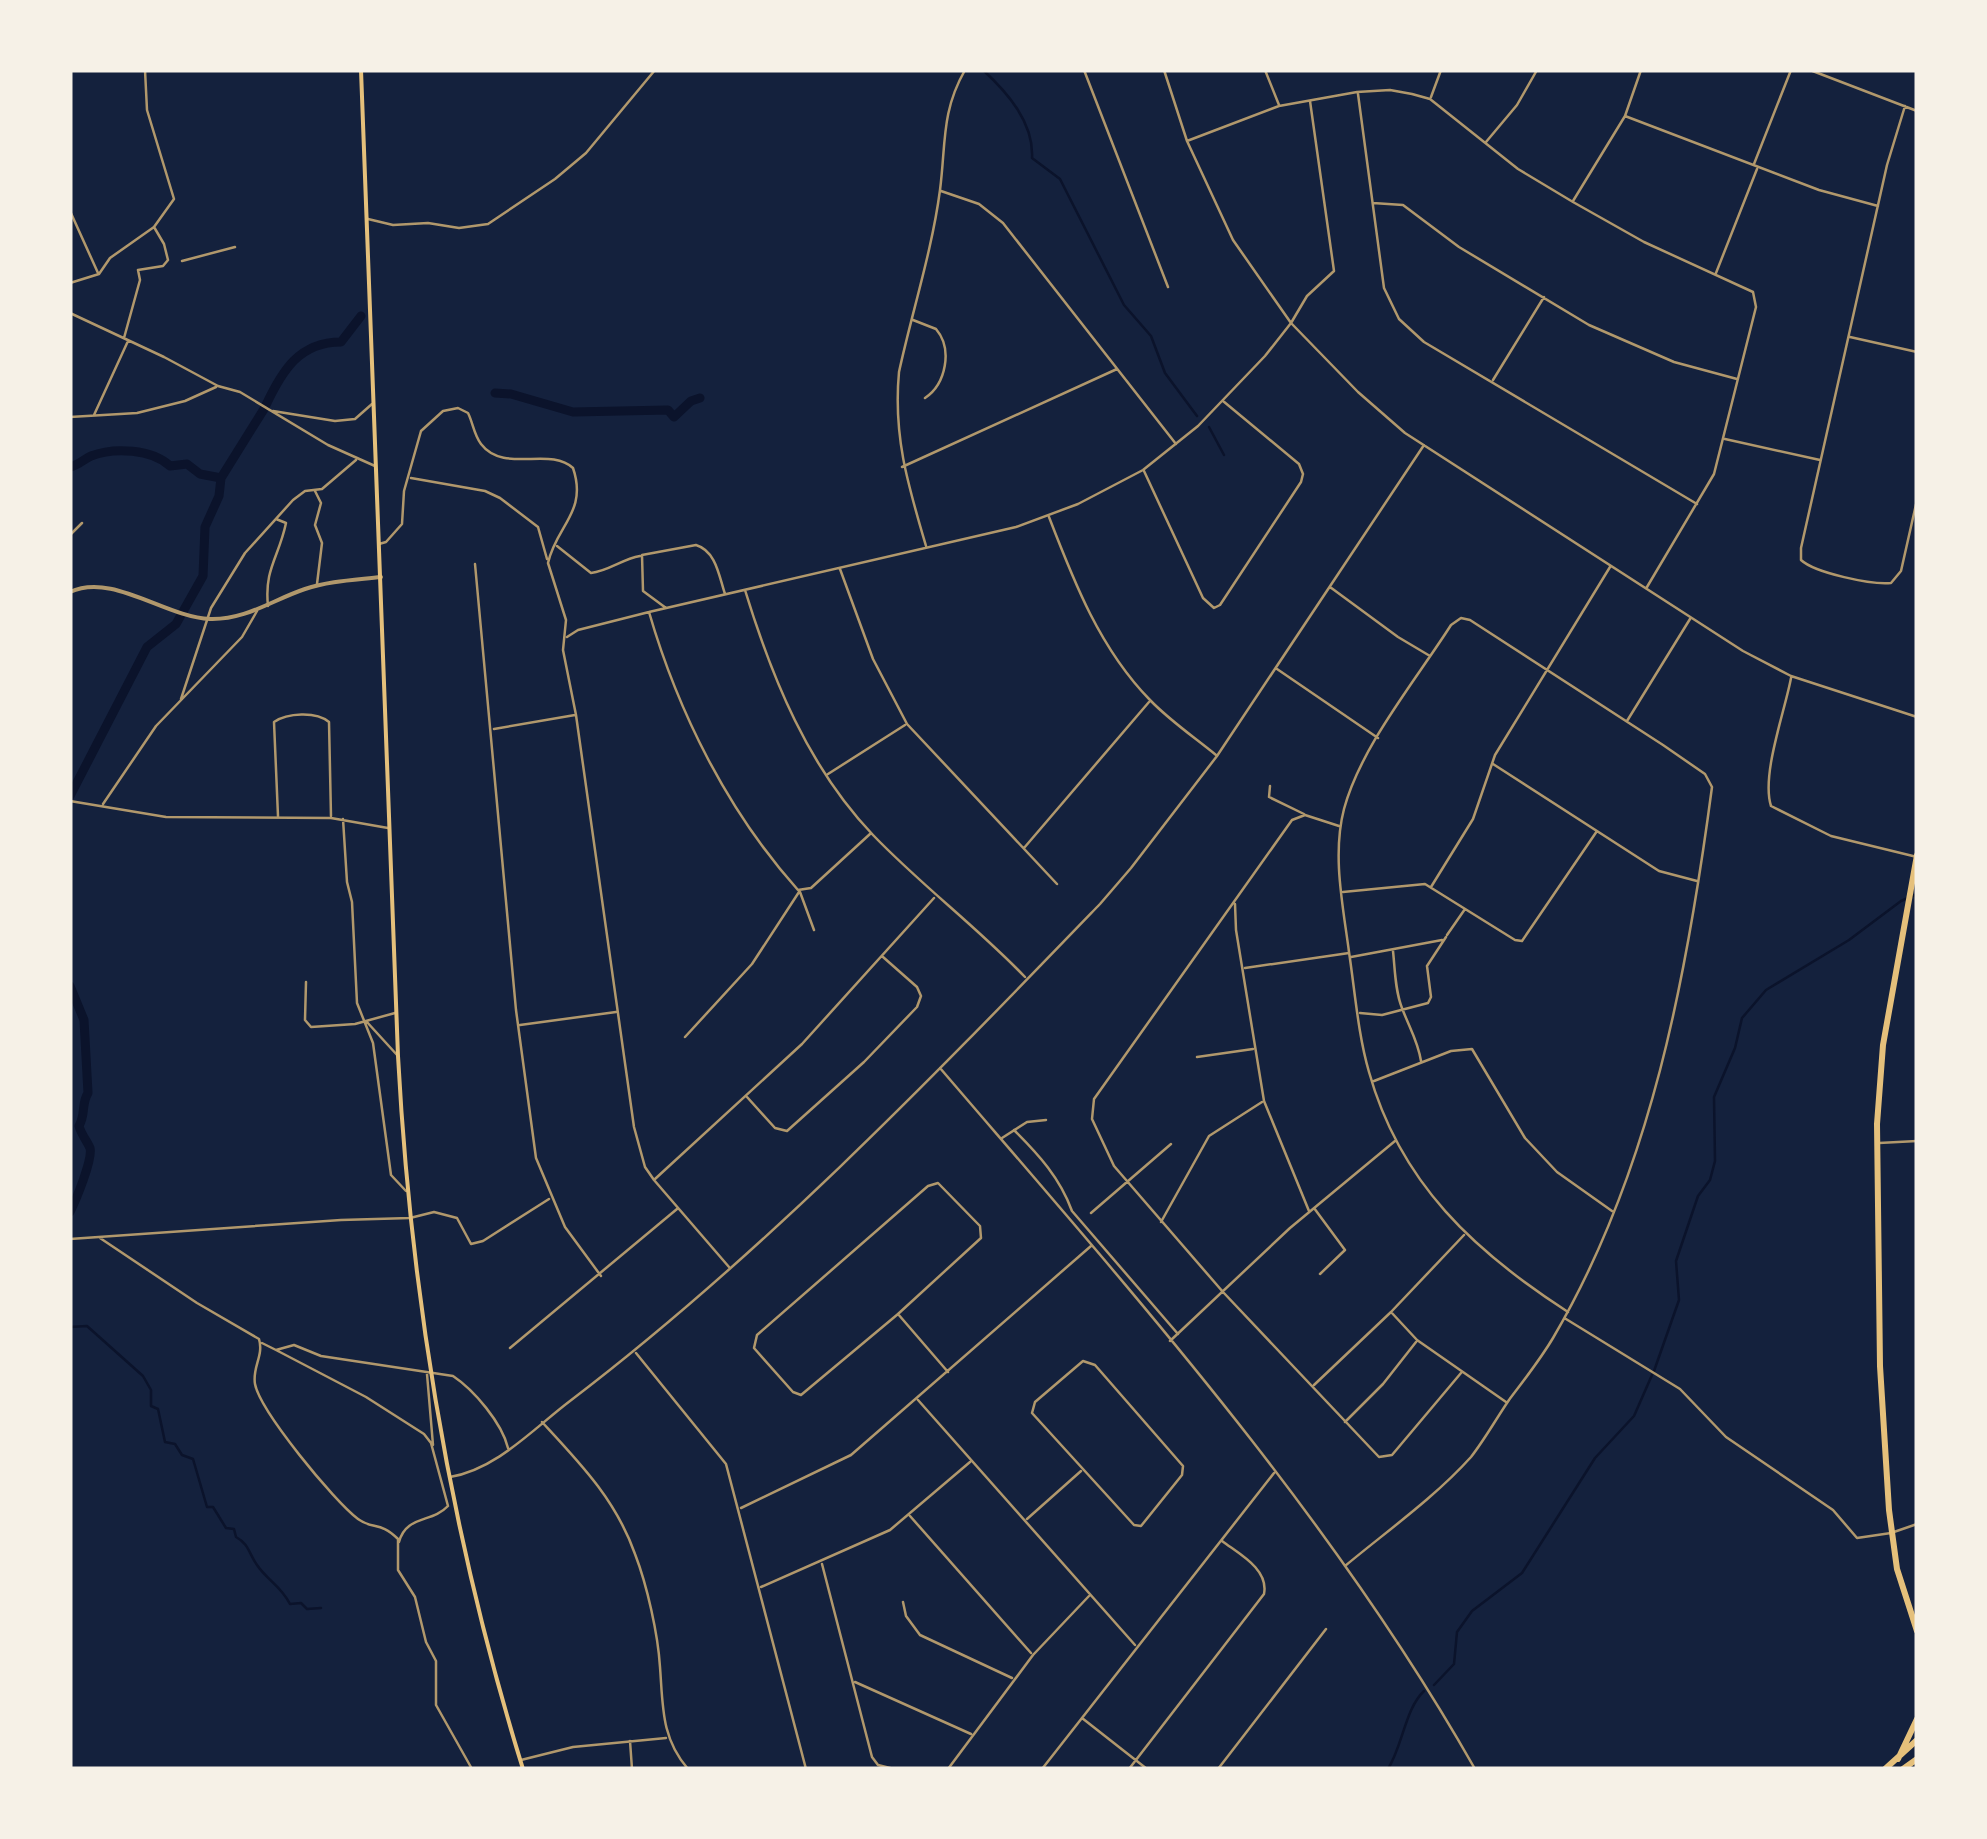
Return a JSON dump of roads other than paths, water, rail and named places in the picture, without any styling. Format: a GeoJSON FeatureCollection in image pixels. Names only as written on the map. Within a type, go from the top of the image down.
{"type":"FeatureCollection","features":[{"type":"Feature","properties":{"kind":"highway"},"geometry":{"type":"LineString","coordinates":[[1917,856],[1882,1045],[1878,1143],[1880,1366],[1890,1533],[1897,1570],[1917,1631]]}},
{"type":"Feature","properties":{"kind":"highway"},"geometry":{"type":"LineString","coordinates":[[1898,1758],[1917,1719]]}},
{"type":"Feature","properties":{"kind":"highway"},"geometry":{"type":"LineString","coordinates":[[1885,1769],[1917,1740]]}},
{"type":"Feature","properties":{"kind":"highway"},"geometry":{"type":"LineString","coordinates":[[1905,1768],[1917,1763]]}},
{"type":"Feature","properties":{"kind":"main road"},"geometry":{"type":"LineString","coordinates":[[362,70],[396,1013],[410,1218],[428,1372],[448,1478],[477,1608],[523,1769]]}},
{"type":"Feature","properties":{"kind":"street"},"geometry":{"type":"LineString","coordinates":[[70,283],[99,274],[110,258],[154,228],[174,199],[146,110],[144,70]]}},
{"type":"Feature","properties":{"kind":"street"},"geometry":{"type":"LineString","coordinates":[[367,219],[394,225],[435,223],[459,228],[488,224],[555,180],[586,154],[655,70]]}},
{"type":"Feature","properties":{"kind":"street"},"geometry":{"type":"LineString","coordinates":[[927,547],[902,467],[896,395],[940,191],[946,116],[951,96],[966,70]]}},
{"type":"Feature","properties":{"kind":"street"},"geometry":{"type":"LineString","coordinates":[[1084,70],[1168,287]]}},
{"type":"Feature","properties":{"kind":"street"},"geometry":{"type":"LineString","coordinates":[[1164,70],[1187,141],[1233,240],[1291,324],[1395,426],[1743,651],[1791,676],[1917,717]]}},
{"type":"Feature","properties":{"kind":"street"},"geometry":{"type":"LineString","coordinates":[[1265,70],[1279,106]]}},
{"type":"Feature","properties":{"kind":"street"},"geometry":{"type":"LineString","coordinates":[[1430,99],[1441,70]]}},
{"type":"Feature","properties":{"kind":"street"},"geometry":{"type":"LineString","coordinates":[[1485,144],[1517,105],[1537,70]]}},
{"type":"Feature","properties":{"kind":"street"},"geometry":{"type":"LineString","coordinates":[[1573,202],[1625,116],[1641,70]]}},
{"type":"Feature","properties":{"kind":"street"},"geometry":{"type":"LineString","coordinates":[[1715,275],[1791,70]]}},
{"type":"Feature","properties":{"kind":"street"},"geometry":{"type":"LineString","coordinates":[[1810,70],[1917,111]]}},
{"type":"Feature","properties":{"kind":"street"},"geometry":{"type":"LineString","coordinates":[[1187,141],[1279,106],[1358,92],[1390,90],[1430,99],[1518,169],[1573,202],[1644,242],[1750,290],[1756,297],[1714,474],[1646,588]]}},
{"type":"Feature","properties":{"kind":"street"},"geometry":{"type":"LineString","coordinates":[[1358,92],[1382,279],[1394,312],[1424,342],[1698,505]]}},
{"type":"Feature","properties":{"kind":"street"},"geometry":{"type":"LineString","coordinates":[[566,638],[578,630],[649,612],[1050,516],[1143,470],[1177,445],[1222,401],[1291,324],[1306,296],[1334,271],[1310,101]]}},
{"type":"Feature","properties":{"kind":"street"},"geometry":{"type":"LineString","coordinates":[[1905,106],[1878,206],[1800,554],[1810,568],[1879,584],[1896,581],[1917,500]]}},
{"type":"Feature","properties":{"kind":"street"},"geometry":{"type":"LineString","coordinates":[[1625,116],[1836,196],[1878,206]]}},
{"type":"Feature","properties":{"kind":"street"},"geometry":{"type":"LineString","coordinates":[[940,191],[962,196],[995,215],[1177,445]]}},
{"type":"Feature","properties":{"kind":"street"},"geometry":{"type":"LineString","coordinates":[[1373,203],[1403,205],[1459,246],[1589,326],[1697,370],[1739,380]]}},
{"type":"Feature","properties":{"kind":"street"},"geometry":{"type":"LineString","coordinates":[[70,211],[99,274]]}},
{"type":"Feature","properties":{"kind":"street"},"geometry":{"type":"LineString","coordinates":[[93,416],[126,340],[140,280],[138,270],[164,266],[168,260],[154,228]]}},
{"type":"Feature","properties":{"kind":"street"},"geometry":{"type":"LineString","coordinates":[[182,261],[235,246]]}},
{"type":"Feature","properties":{"kind":"street"},"geometry":{"type":"LineString","coordinates":[[1493,382],[1544,297]]}},
{"type":"Feature","properties":{"kind":"street"},"geometry":{"type":"LineString","coordinates":[[70,313],[164,356],[218,386],[240,392],[302,431],[376,467]]}},
{"type":"Feature","properties":{"kind":"street"},"geometry":{"type":"LineString","coordinates":[[911,320],[936,329],[944,343],[941,378],[937,388],[925,398]]}},
{"type":"Feature","properties":{"kind":"street"},"geometry":{"type":"LineString","coordinates":[[1850,337],[1917,352]]}},
{"type":"Feature","properties":{"kind":"street"},"geometry":{"type":"LineString","coordinates":[[902,467],[1118,368]]}},
{"type":"Feature","properties":{"kind":"street"},"geometry":{"type":"LineString","coordinates":[[70,417],[138,414],[185,401],[218,386]]}},
{"type":"Feature","properties":{"kind":"street"},"geometry":{"type":"LineString","coordinates":[[1143,470],[1203,598],[1214,608],[1220,605],[1303,474],[1299,464],[1222,401]]}},
{"type":"Feature","properties":{"kind":"street"},"geometry":{"type":"LineString","coordinates":[[271,410],[335,422],[355,419],[374,403]]}},
{"type":"Feature","properties":{"kind":"street"},"geometry":{"type":"LineString","coordinates":[[379,544],[402,526],[404,492],[421,432],[443,411],[464,410],[479,441],[492,453],[504,458],[563,461],[574,468],[576,506],[548,563]]}},
{"type":"Feature","properties":{"kind":"street"},"geometry":{"type":"LineString","coordinates":[[1725,439],[1821,460]]}},
{"type":"Feature","properties":{"kind":"street"},"geometry":{"type":"LineString","coordinates":[[448,1478],[478,1469],[508,1449],[635,1352],[806,1201],[1115,888],[1217,756],[1424,445]]}},
{"type":"Feature","properties":{"kind":"street"},"geometry":{"type":"LineString","coordinates":[[182,699],[211,608],[245,554],[302,493],[315,492],[357,459]]}},
{"type":"Feature","properties":{"kind":"street"},"geometry":{"type":"LineString","coordinates":[[410,477],[484,490],[538,527],[566,620],[563,650],[576,715],[634,1127],[645,1167],[730,1268]]}},
{"type":"Feature","properties":{"kind":"street"},"geometry":{"type":"LineString","coordinates":[[315,492],[321,503],[315,525],[322,543],[317,586]]}},
{"type":"Feature","properties":{"kind":"street"},"geometry":{"type":"LineString","coordinates":[[1050,516],[1086,607],[1119,660],[1150,700],[1217,756]]}},
{"type":"Feature","properties":{"kind":"street"},"geometry":{"type":"LineString","coordinates":[[268,606],[266,579],[285,536],[286,523],[275,518]]}},
{"type":"Feature","properties":{"kind":"street"},"geometry":{"type":"LineString","coordinates":[[70,535],[82,523]]}},
{"type":"Feature","properties":{"kind":"street"},"geometry":{"type":"LineString","coordinates":[[556,545],[591,573],[604,572],[626,558],[696,545],[710,554],[726,595]]}},
{"type":"Feature","properties":{"kind":"street"},"geometry":{"type":"LineString","coordinates":[[642,555],[642,592],[668,608]]}},
{"type":"Feature","properties":{"kind":"street"},"geometry":{"type":"LineString","coordinates":[[475,564],[518,1026],[536,1158],[565,1227],[600,1276]]}},
{"type":"Feature","properties":{"kind":"street"},"geometry":{"type":"LineString","coordinates":[[1431,887],[1473,819],[1491,764],[1611,566]]}},
{"type":"Feature","properties":{"kind":"street"},"geometry":{"type":"LineString","coordinates":[[840,568],[873,660],[907,724],[1057,884]]}},
{"type":"Feature","properties":{"kind":"street"},"geometry":{"type":"LineString","coordinates":[[70,592],[81,587],[109,587],[182,614],[208,619],[257,611],[317,586],[380,577]]}},
{"type":"Feature","properties":{"kind":"street"},"geometry":{"type":"LineString","coordinates":[[1330,588],[1431,657]]}},
{"type":"Feature","properties":{"kind":"street"},"geometry":{"type":"LineString","coordinates":[[746,590],[773,676],[826,775],[871,832],[1026,978]]}},
{"type":"Feature","properties":{"kind":"street"},"geometry":{"type":"LineString","coordinates":[[103,805],[146,739],[242,637],[257,611]]}},
{"type":"Feature","properties":{"kind":"street"},"geometry":{"type":"LineString","coordinates":[[649,612],[674,685],[709,762],[756,834],[800,890],[814,930]]}},
{"type":"Feature","properties":{"kind":"street"},"geometry":{"type":"LineString","coordinates":[[1627,721],[1691,618]]}},
{"type":"Feature","properties":{"kind":"street"},"geometry":{"type":"LineString","coordinates":[[1345,1566],[1415,1509],[1470,1457],[1568,1312],[1614,1212],[1640,1137],[1672,1028],[1700,882],[1711,783],[1704,774],[1465,619],[1454,622],[1378,738],[1350,793],[1341,826],[1341,893],[1358,1013],[1372,1082],[1396,1140],[1442,1210],[1507,1272],[1568,1312]]}},
{"type":"Feature","properties":{"kind":"street"},"geometry":{"type":"LineString","coordinates":[[1276,668],[1378,738]]}},
{"type":"Feature","properties":{"kind":"street"},"geometry":{"type":"LineString","coordinates":[[1791,676],[1774,747],[1771,806],[1831,836],[1917,856]]}},
{"type":"Feature","properties":{"kind":"street"},"geometry":{"type":"LineString","coordinates":[[1023,849],[1150,700]]}},
{"type":"Feature","properties":{"kind":"street"},"geometry":{"type":"LineString","coordinates":[[278,818],[274,722],[280,718],[318,715],[328,722],[332,818]]}},
{"type":"Feature","properties":{"kind":"street"},"geometry":{"type":"LineString","coordinates":[[492,729],[576,715]]}},
{"type":"Feature","properties":{"kind":"street"},"geometry":{"type":"LineString","coordinates":[[826,775],[907,724]]}},
{"type":"Feature","properties":{"kind":"street"},"geometry":{"type":"LineString","coordinates":[[1491,764],[1666,875],[1700,882]]}},
{"type":"Feature","properties":{"kind":"street"},"geometry":{"type":"LineString","coordinates":[[1270,786],[1269,797],[1305,815],[1341,826]]}},
{"type":"Feature","properties":{"kind":"street"},"geometry":{"type":"LineString","coordinates":[[70,800],[80,805],[182,818],[332,818],[390,828]]}},
{"type":"Feature","properties":{"kind":"street"},"geometry":{"type":"LineString","coordinates":[[1305,815],[1292,820],[1235,901],[1092,1106],[1092,1119],[1101,1144],[1127,1182],[1223,1292],[1379,1457],[1389,1457],[1461,1372]]}},
{"type":"Feature","properties":{"kind":"street"},"geometry":{"type":"LineString","coordinates":[[343,819],[357,1004],[373,1044],[392,1176],[408,1192]]}},
{"type":"Feature","properties":{"kind":"street"},"geometry":{"type":"LineString","coordinates":[[1341,893],[1408,884],[1431,887],[1514,940],[1522,941],[1597,831]]}},
{"type":"Feature","properties":{"kind":"street"},"geometry":{"type":"LineString","coordinates":[[685,1037],[752,964],[800,890],[811,888],[871,832]]}},
{"type":"Feature","properties":{"kind":"street"},"geometry":{"type":"LineString","coordinates":[[654,1180],[802,1044],[936,895]]}},
{"type":"Feature","properties":{"kind":"street"},"geometry":{"type":"LineString","coordinates":[[1235,901],[1236,930],[1264,1101],[1308,1211]]}},
{"type":"Feature","properties":{"kind":"street"},"geometry":{"type":"LineString","coordinates":[[1358,1013],[1382,1015],[1430,1001],[1427,966],[1465,909]]}},
{"type":"Feature","properties":{"kind":"street"},"geometry":{"type":"LineString","coordinates":[[1244,968],[1393,950],[1436,943],[1446,937]]}},
{"type":"Feature","properties":{"kind":"street"},"geometry":{"type":"LineString","coordinates":[[1393,950],[1403,1010],[1409,1031],[1417,1040],[1421,1061]]}},
{"type":"Feature","properties":{"kind":"street"},"geometry":{"type":"LineString","coordinates":[[746,1096],[775,1128],[787,1131],[864,1062],[917,1007],[921,996],[916,986],[881,956]]}},
{"type":"Feature","properties":{"kind":"street"},"geometry":{"type":"LineString","coordinates":[[306,982],[308,1026],[321,1028],[396,1013]]}},
{"type":"Feature","properties":{"kind":"street"},"geometry":{"type":"LineString","coordinates":[[518,1026],[618,1012]]}},
{"type":"Feature","properties":{"kind":"street"},"geometry":{"type":"LineString","coordinates":[[365,1020],[398,1056]]}},
{"type":"Feature","properties":{"kind":"street"},"geometry":{"type":"LineString","coordinates":[[1197,1056],[1254,1049]]}},
{"type":"Feature","properties":{"kind":"street"},"geometry":{"type":"LineString","coordinates":[[1372,1082],[1421,1061],[1472,1049],[1525,1138],[1557,1172],[1614,1212]]}},
{"type":"Feature","properties":{"kind":"street"},"geometry":{"type":"LineString","coordinates":[[939,1068],[1170,1341],[1275,1472],[1424,1680],[1476,1769]]}},
{"type":"Feature","properties":{"kind":"street"},"geometry":{"type":"LineString","coordinates":[[1161,1222],[1210,1136],[1264,1101]]}},
{"type":"Feature","properties":{"kind":"street"},"geometry":{"type":"LineString","coordinates":[[1001,1139],[1033,1120],[1046,1120]]}},
{"type":"Feature","properties":{"kind":"street"},"geometry":{"type":"LineString","coordinates":[[1014,1130],[1064,1189],[1072,1211],[1178,1334]]}},
{"type":"Feature","properties":{"kind":"street"},"geometry":{"type":"LineString","coordinates":[[1170,1341],[1308,1211],[1396,1140]]}},
{"type":"Feature","properties":{"kind":"street"},"geometry":{"type":"LineString","coordinates":[[1878,1143],[1917,1141]]}},
{"type":"Feature","properties":{"kind":"street"},"geometry":{"type":"LineString","coordinates":[[1091,1213],[1171,1144]]}},
{"type":"Feature","properties":{"kind":"street"},"geometry":{"type":"LineString","coordinates":[[938,1183],[980,1226],[981,1238],[898,1314],[801,1395],[792,1392],[754,1346],[757,1335],[928,1186],[938,1183]]}},
{"type":"Feature","properties":{"kind":"street"},"geometry":{"type":"LineString","coordinates":[[70,1239],[445,1213],[457,1218],[469,1244],[483,1241],[550,1198]]}},
{"type":"Feature","properties":{"kind":"street"},"geometry":{"type":"LineString","coordinates":[[1313,1207],[1345,1250],[1320,1274]]}},
{"type":"Feature","properties":{"kind":"street"},"geometry":{"type":"LineString","coordinates":[[510,1348],[677,1209]]}},
{"type":"Feature","properties":{"kind":"street"},"geometry":{"type":"LineString","coordinates":[[1313,1386],[1392,1312],[1464,1234]]}},
{"type":"Feature","properties":{"kind":"street"},"geometry":{"type":"LineString","coordinates":[[100,1238],[261,1342],[412,1424],[433,1446]]}},
{"type":"Feature","properties":{"kind":"street"},"geometry":{"type":"LineString","coordinates":[[740,1509],[839,1463],[1090,1246]]}},
{"type":"Feature","properties":{"kind":"street"},"geometry":{"type":"LineString","coordinates":[[1392,1312],[1417,1340],[1507,1403]]}},
{"type":"Feature","properties":{"kind":"street"},"geometry":{"type":"LineString","coordinates":[[898,1314],[948,1372]]}},
{"type":"Feature","properties":{"kind":"street"},"geometry":{"type":"LineString","coordinates":[[1564,1318],[1680,1389],[1726,1437],[1833,1510],[1857,1538],[1917,1524]]}},
{"type":"Feature","properties":{"kind":"street"},"geometry":{"type":"LineString","coordinates":[[1346,1422],[1383,1384],[1417,1340]]}},
{"type":"Feature","properties":{"kind":"street"},"geometry":{"type":"LineString","coordinates":[[261,1342],[256,1388],[294,1448],[357,1518],[385,1526],[398,1542]]}},
{"type":"Feature","properties":{"kind":"street"},"geometry":{"type":"LineString","coordinates":[[276,1350],[294,1345],[320,1356],[453,1376],[502,1428],[508,1449]]}},
{"type":"Feature","properties":{"kind":"street"},"geometry":{"type":"LineString","coordinates":[[635,1352],[721,1455],[740,1509],[806,1769]]}},
{"type":"Feature","properties":{"kind":"street"},"geometry":{"type":"LineString","coordinates":[[1086,1360],[1184,1469],[1147,1520],[1137,1526],[1082,1469],[1032,1410],[1035,1402],[1086,1360]]}},
{"type":"Feature","properties":{"kind":"street"},"geometry":{"type":"LineString","coordinates":[[428,1372],[433,1446],[448,1506],[402,1530],[398,1570],[415,1597],[426,1642],[436,1661],[436,1705],[472,1769]]}},
{"type":"Feature","properties":{"kind":"street"},"geometry":{"type":"LineString","coordinates":[[917,1399],[1136,1646]]}},
{"type":"Feature","properties":{"kind":"street"},"geometry":{"type":"LineString","coordinates":[[542,1422],[604,1490],[635,1552],[660,1665],[667,1738],[688,1769]]}},
{"type":"Feature","properties":{"kind":"street"},"geometry":{"type":"LineString","coordinates":[[760,1588],[880,1536],[972,1460]]}},
{"type":"Feature","properties":{"kind":"street"},"geometry":{"type":"LineString","coordinates":[[1026,1520],[1082,1469]]}},
{"type":"Feature","properties":{"kind":"street"},"geometry":{"type":"LineString","coordinates":[[1042,1769],[1275,1472]]}},
{"type":"Feature","properties":{"kind":"street"},"geometry":{"type":"LineString","coordinates":[[909,1515],[1032,1655]]}},
{"type":"Feature","properties":{"kind":"street"},"geometry":{"type":"LineString","coordinates":[[1129,1769],[1264,1594],[1266,1583],[1257,1568],[1221,1540]]}},
{"type":"Feature","properties":{"kind":"street"},"geometry":{"type":"LineString","coordinates":[[821,1562],[872,1757],[878,1765],[894,1769]]}},
{"type":"Feature","properties":{"kind":"street"},"geometry":{"type":"LineString","coordinates":[[948,1769],[1032,1655],[1091,1594]]}},
{"type":"Feature","properties":{"kind":"street"},"geometry":{"type":"LineString","coordinates":[[903,1602],[909,1620],[922,1636],[1014,1678]]}},
{"type":"Feature","properties":{"kind":"street"},"geometry":{"type":"LineString","coordinates":[[1218,1769],[1326,1629]]}},
{"type":"Feature","properties":{"kind":"street"},"geometry":{"type":"LineString","coordinates":[[852,1681],[973,1735]]}},
{"type":"Feature","properties":{"kind":"street"},"geometry":{"type":"LineString","coordinates":[[1082,1718],[1147,1769]]}},
{"type":"Feature","properties":{"kind":"street"},"geometry":{"type":"LineString","coordinates":[[520,1760],[572,1747],[667,1738]]}},
{"type":"Feature","properties":{"kind":"street"},"geometry":{"type":"LineString","coordinates":[[630,1741],[632,1769]]}},
{"type":"Feature","properties":{"kind":"waterway"},"geometry":{"type":"LineString","coordinates":[[983,70],[1018,110],[1029,133],[1032,158],[1060,179],[1124,305],[1151,336],[1165,373],[1197,416]]}},
{"type":"Feature","properties":{"kind":"waterway"},"geometry":{"type":"LineString","coordinates":[[266,405],[294,361],[314,347],[341,342],[361,316]]}},
{"type":"Feature","properties":{"kind":"waterway"},"geometry":{"type":"LineString","coordinates":[[495,393],[573,412],[668,410],[674,417],[700,398]]}},
{"type":"Feature","properties":{"kind":"waterway"},"geometry":{"type":"LineString","coordinates":[[70,796],[147,647],[176,624],[203,576],[205,527],[219,496],[221,478],[264,409]]}},
{"type":"Feature","properties":{"kind":"waterway"},"geometry":{"type":"LineString","coordinates":[[1209,427],[1224,455]]}},
{"type":"Feature","properties":{"kind":"waterway"},"geometry":{"type":"LineString","coordinates":[[70,467],[100,453],[132,451],[153,456],[170,466],[187,464],[200,474],[221,478]]}},
{"type":"Feature","properties":{"kind":"waterway"},"geometry":{"type":"LineString","coordinates":[[1654,1371],[1679,1300],[1676,1261],[1698,1196],[1710,1180],[1715,1161],[1714,1097],[1735,1048],[1742,1018],[1766,990],[1917,894]]}},
{"type":"Feature","properties":{"kind":"waterway"},"geometry":{"type":"LineString","coordinates":[[70,986],[84,1020],[88,1093],[79,1126],[90,1148],[70,1212]]}},
{"type":"Feature","properties":{"kind":"waterway"},"geometry":{"type":"LineString","coordinates":[[70,1327],[87,1326],[143,1376],[151,1390],[151,1406],[158,1409],[165,1442],[175,1444],[182,1455],[193,1459],[207,1507],[213,1507],[226,1528],[234,1529],[236,1537],[290,1604],[321,1608]]}},
{"type":"Feature","properties":{"kind":"waterway"},"geometry":{"type":"LineString","coordinates":[[1434,1685],[1454,1664],[1457,1632],[1472,1611],[1522,1573],[1595,1458],[1634,1416],[1652,1375]]}},
{"type":"Feature","properties":{"kind":"waterway"},"geometry":{"type":"LineString","coordinates":[[1388,1769],[1412,1707],[1424,1691]]}}]}
